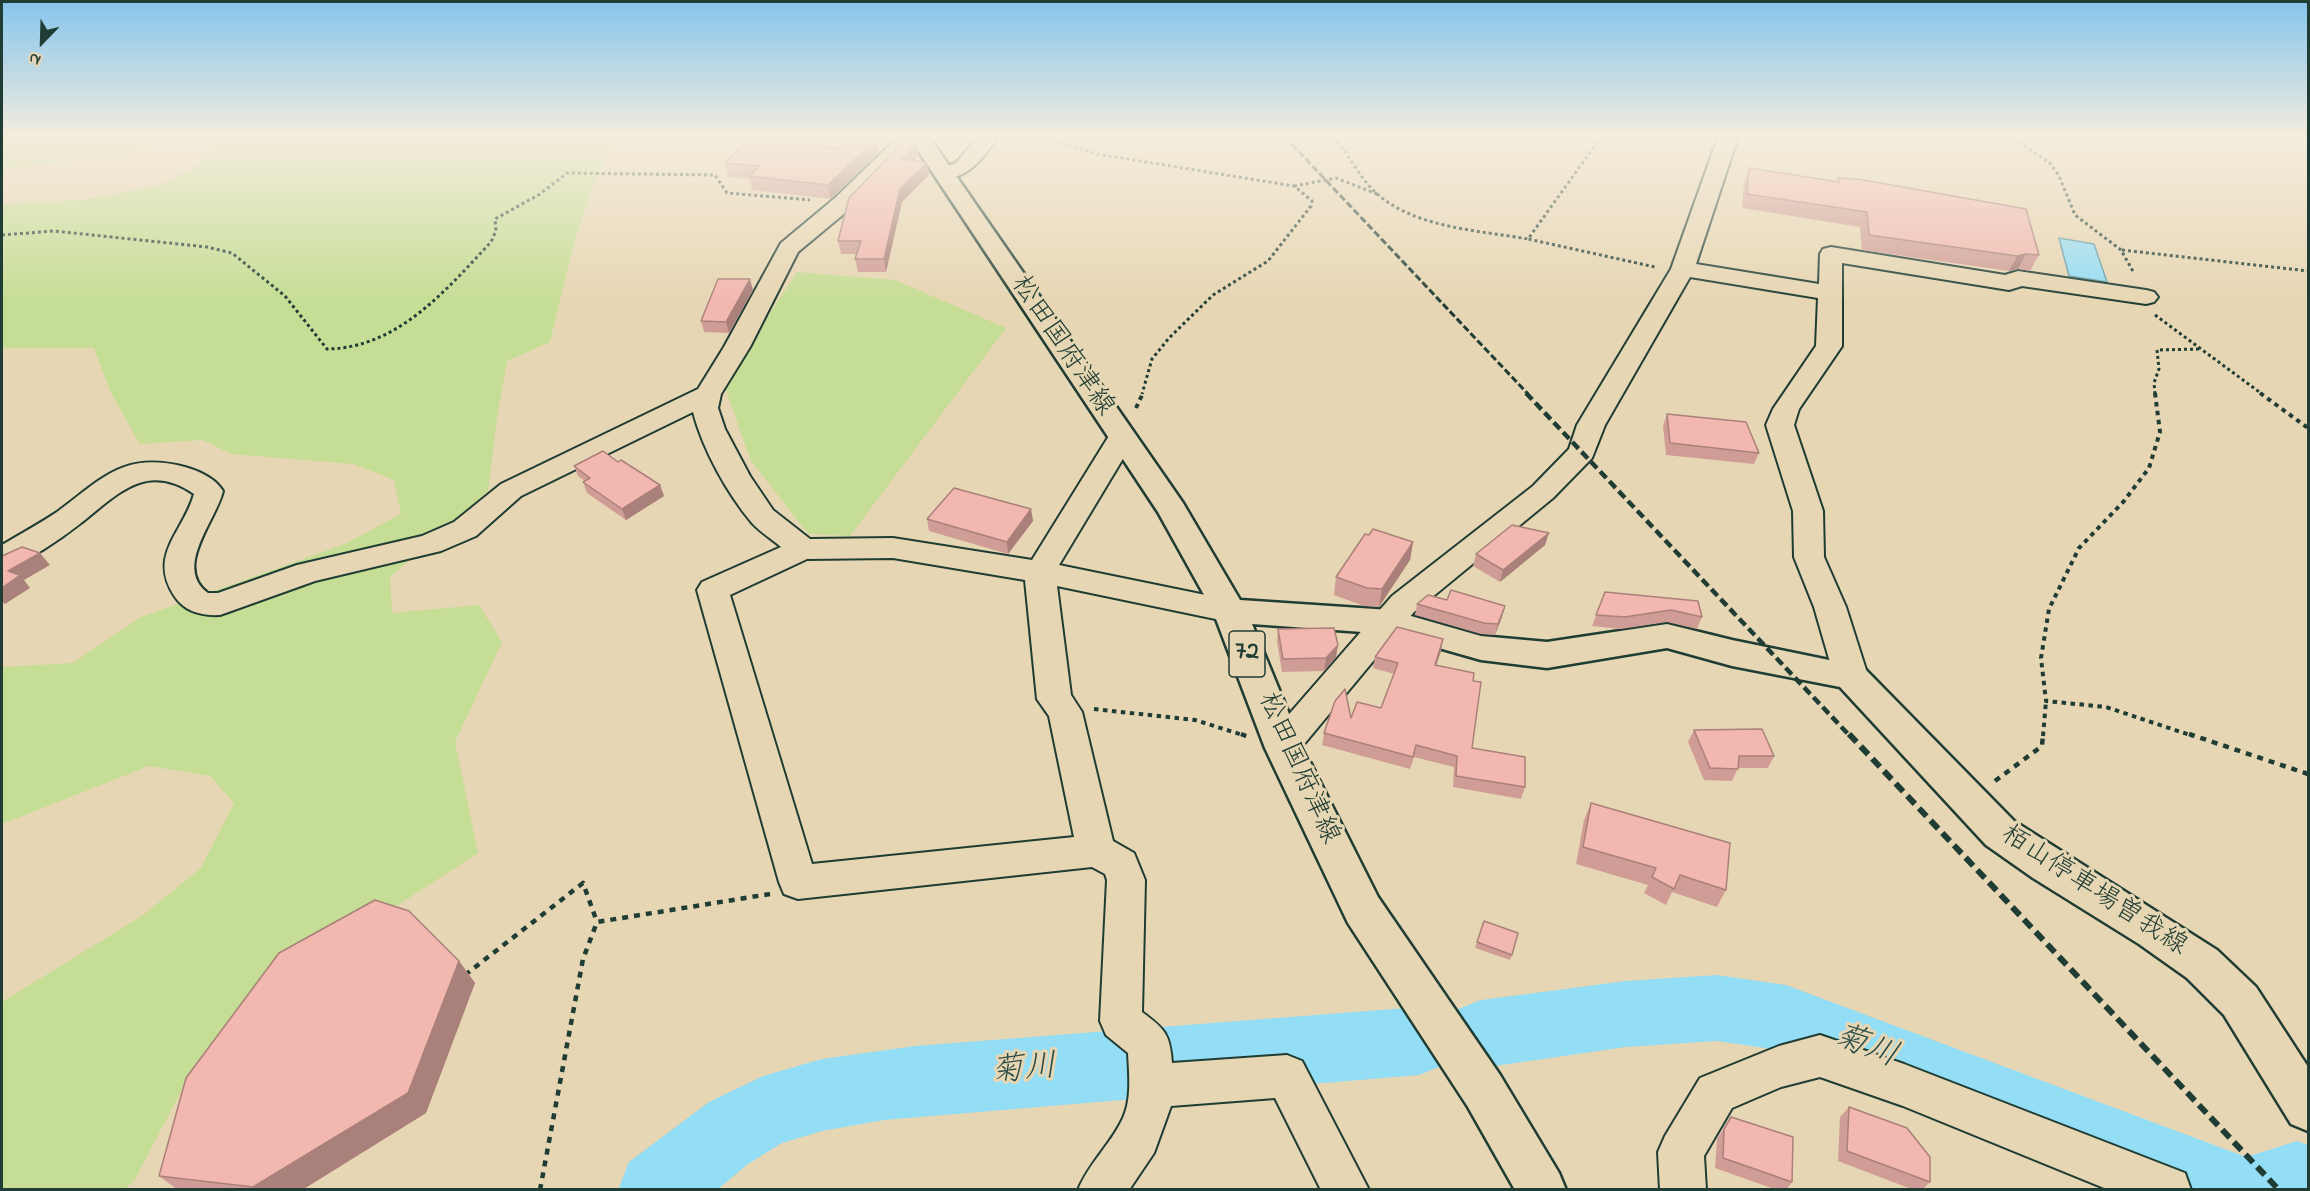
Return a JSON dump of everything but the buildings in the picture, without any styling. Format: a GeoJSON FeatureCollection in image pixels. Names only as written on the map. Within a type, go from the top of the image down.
{"type":"FeatureCollection","features":[{"type":"Feature","properties":{"kind":"main road","name":"松田国府津線"},"geometry":{"type":"LineString","coordinates":[[957,193],[1172,510],[1230,611],[1283,747],[1363,910],[1484,1091],[1542,1190]]}},
{"type":"Feature","properties":{"kind":"main road"},"geometry":{"type":"LineString","coordinates":[[1230,611],[1390,622],[1480,648],[1547,655],[1667,636],[1732,653],[1851,676]]}},
{"type":"Feature","properties":{"kind":"main road","name":"栢山停車場曽我線"},"geometry":{"type":"LineString","coordinates":[[1851,676],[1968,802],[2000,833],[2047,866],[2154,931],[2202,964],[2240,1001],[2308,1108]]}},
{"type":"Feature","properties":{"kind":"street"},"geometry":{"type":"LineString","coordinates":[[803,549],[763,517],[736,477],[711,429],[705,408],[708,394],[737,347],[789,248],[853,193]]}},
{"type":"Feature","properties":{"kind":"street"},"geometry":{"type":"LineString","coordinates":[[1283,747],[1403,604],[1543,492],[1582,452],[1591,425],[1681,271],[1709,193]]}},
{"type":"Feature","properties":{"kind":"street"},"geometry":{"type":"LineString","coordinates":[[1851,676],[1830,607],[1809,557],[1808,511],[1780,425],[1786,409],[1828,346],[1831,254],[2009,283],[2018,278],[2146,297]]}},
{"type":"Feature","properties":{"kind":"street"},"geometry":{"type":"LineString","coordinates":[[1681,271],[1828,293]]}},
{"type":"Feature","properties":{"kind":"street"},"geometry":{"type":"LineString","coordinates":[[2,559],[66,520],[97,493],[117,481],[166,470],[196,481],[209,491],[207,507],[188,534],[179,565],[180,582],[194,601],[205,605],[220,604],[308,572],[430,544],[465,529],[511,490],[708,394]]}},
{"type":"Feature","properties":{"kind":"street"},"geometry":{"type":"LineString","coordinates":[[1096,851],[1065,712],[1054,699],[1040,572],[1119,432]]}},
{"type":"Feature","properties":{"kind":"street"},"geometry":{"type":"LineString","coordinates":[[1101,1190],[1137,1137],[1147,1117],[1151,1086],[1149,1043],[1121,1021],[1123,906],[1126,880],[1120,864],[1096,851],[798,882],[713,590],[803,549],[893,548],[1040,572],[1230,611]]}},
{"type":"Feature","properties":{"kind":"street"},"geometry":{"type":"LineString","coordinates":[[1683,1190],[1681,1152],[1716,1093],[1779,1067],[1820,1056],[1904,1085],[2105,1176],[2168,1190]]}},
{"type":"Feature","properties":{"kind":"street"},"geometry":{"type":"LineString","coordinates":[[1151,1086],[1287,1076],[1346,1190]]}},
{"type":"Feature","properties":{"kind":"path"},"geometry":{"type":"LineString","coordinates":[[2,235],[54,231],[207,247],[232,253],[285,296],[327,349],[341,351],[357,349],[402,324],[436,297],[491,242],[496,231],[495,219],[542,193]]}},
{"type":"Feature","properties":{"kind":"path"},"geometry":{"type":"LineString","coordinates":[[726,193],[843,203]]}},
{"type":"Feature","properties":{"kind":"path"},"geometry":{"type":"LineString","coordinates":[[1119,432],[1140,402],[1152,359],[1169,338],[1213,295],[1268,261],[1311,206],[1312,201],[1302,193]]}},
{"type":"Feature","properties":{"kind":"path"},"geometry":{"type":"LineString","coordinates":[[1373,193],[1420,217],[1681,271]]}},
{"type":"Feature","properties":{"kind":"path"},"geometry":{"type":"LineString","coordinates":[[1528,239],[1561,193]]}},
{"type":"Feature","properties":{"kind":"path"},"geometry":{"type":"LineString","coordinates":[[2121,250],[2308,271]]}},
{"type":"Feature","properties":{"kind":"path"},"geometry":{"type":"LineString","coordinates":[[1968,802],[2042,746],[2046,701],[2041,658],[2049,609],[2079,548],[2124,501],[2149,468],[2160,432],[2154,383],[2159,369],[2157,350],[2199,349]]}},
{"type":"Feature","properties":{"kind":"path"},"geometry":{"type":"LineString","coordinates":[[2046,701],[2106,707],[2308,774]]}},
{"type":"Feature","properties":{"kind":"path"},"geometry":{"type":"LineString","coordinates":[[1065,712],[1101,708],[1195,720],[1283,747]]}},
{"type":"Feature","properties":{"kind":"path"},"geometry":{"type":"LineString","coordinates":[[597,922],[774,893],[798,882]]}},
{"type":"Feature","properties":{"kind":"path"},"geometry":{"type":"LineString","coordinates":[[454,982],[583,883],[597,922],[583,959],[540,1190]]}},
{"type":"Feature","properties":{"kind":"green space"},"geometry":{"type":"Polygon","coordinates":[[[122,193],[591,193],[576,236],[550,342],[507,361],[488,491],[390,577],[392,613],[479,605],[502,642],[455,742],[478,853],[287,977],[196,1063],[134,1181],[124,1189],[2,1189],[2,1002],[142,916],[201,868],[234,803],[210,776],[149,766],[2,824],[2,667],[73,663],[141,617],[345,544],[401,514],[394,480],[354,464],[231,454],[203,440],[140,444],[111,393],[94,348],[2,348],[2,204],[82,200],[122,193]]]}},
{"type":"Feature","properties":{"kind":"green space"},"geometry":{"type":"Polygon","coordinates":[[[797,272],[895,280],[1006,328],[850,536],[808,534],[750,459],[724,384],[797,272]]]}},
{"type":"Feature","properties":{"kind":"water"},"geometry":{"type":"Polygon","coordinates":[[[2059,238],[2094,244],[2107,282],[2069,276],[2059,238]]]}},
{"type":"Feature","properties":{"kind":"waterway","name":"菊川"},"geometry":{"type":"LineString","coordinates":[[1481,1034],[1626,1014],[1717,1008],[1786,1018],[2232,1190]]}},
{"type":"Feature","properties":{"kind":"waterway","name":"菊川"},"geometry":{"type":"LineString","coordinates":[[657,1190],[735,1128],[763,1113],[822,1095],[915,1081],[1419,1041]]}},
{"type":"Feature","properties":{"kind":"waterway","name":"菊川"},"geometry":{"type":"LineString","coordinates":[[2261,1190],[2297,1180],[2308,1184]]}},
{"type":"Feature","properties":{"kind":"railway"},"geometry":{"type":"LineString","coordinates":[[1338,193],[1528,394]]}},
{"type":"Feature","properties":{"kind":"railway"},"geometry":{"type":"LineString","coordinates":[[1526,393],[1850,736]]}},
{"type":"Feature","properties":{"kind":"railway"},"geometry":{"type":"LineString","coordinates":[[1849,734],[2279,1190]]}}]}
